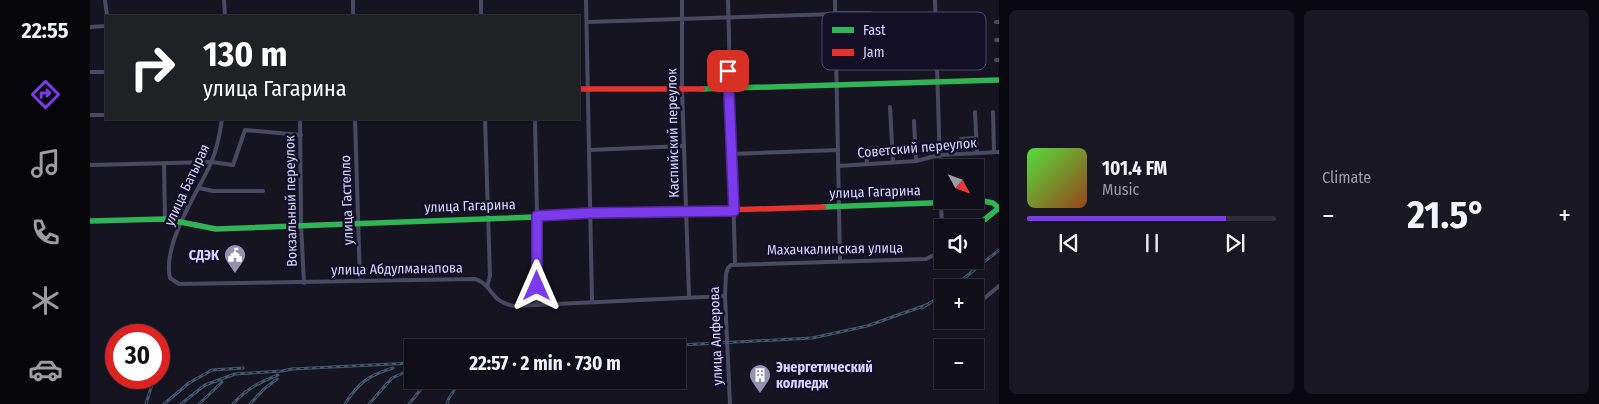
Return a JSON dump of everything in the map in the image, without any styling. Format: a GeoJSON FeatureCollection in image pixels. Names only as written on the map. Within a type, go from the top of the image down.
{"type":"FeatureCollection","features":[{"type":"Feature","properties":{"kind":"street"},"geometry":{"type":"LineString","coordinates":[[105,0],[106,15]]}},
{"type":"Feature","properties":{"kind":"street"},"geometry":{"type":"LineString","coordinates":[[224,0],[225,15]]}},
{"type":"Feature","properties":{"kind":"street"},"geometry":{"type":"LineString","coordinates":[[353,0],[353,15]]}},
{"type":"Feature","properties":{"kind":"street"},"geometry":{"type":"LineString","coordinates":[[481,0],[482,15]]}},
{"type":"Feature","properties":{"kind":"street"},"geometry":{"type":"LineString","coordinates":[[586,0],[592,301]]}},
{"type":"Feature","properties":{"kind":"street","name":"Каспийский переулок"},"geometry":{"type":"LineString","coordinates":[[682,0],[682,89],[689,296]]}},
{"type":"Feature","properties":{"kind":"street"},"geometry":{"type":"LineString","coordinates":[[728,0],[734,264]]}},
{"type":"Feature","properties":{"kind":"street"},"geometry":{"type":"LineString","coordinates":[[587,22],[822,14]]}},
{"type":"Feature","properties":{"kind":"street"},"geometry":{"type":"LineString","coordinates":[[90,27],[105,26]]}},
{"type":"Feature","properties":{"kind":"street"},"geometry":{"type":"LineString","coordinates":[[837,70],[840,261]]}},
{"type":"Feature","properties":{"kind":"street"},"geometry":{"type":"LineString","coordinates":[[937,70],[940,159]]}},
{"type":"Feature","properties":{"kind":"street"},"geometry":{"type":"LineString","coordinates":[[90,72],[105,72]]}},
{"type":"Feature","properties":{"kind":"street"},"geometry":{"type":"LineString","coordinates":[[580,89],[729,89],[999,80]]}},
{"type":"Feature","properties":{"kind":"street"},"geometry":{"type":"LineString","coordinates":[[890,107],[892,162]]}},
{"type":"Feature","properties":{"kind":"street"},"geometry":{"type":"LineString","coordinates":[[975,112],[977,153]]}},
{"type":"Feature","properties":{"kind":"street"},"geometry":{"type":"LineString","coordinates":[[993,112],[997,137],[996,152]]}},
{"type":"Feature","properties":{"kind":"street"},"geometry":{"type":"LineString","coordinates":[[90,115],[105,115]]}},
{"type":"Feature","properties":{"kind":"street","name":"улица Батырая"},"geometry":{"type":"LineString","coordinates":[[179,284],[170,278],[169,266],[172,248],[181,222],[212,162],[222,120]]}},
{"type":"Feature","properties":{"kind":"street","name":"Вокзальный переулок"},"geometry":{"type":"LineString","coordinates":[[300,120],[301,224],[304,283]]}},
{"type":"Feature","properties":{"kind":"street","name":"улица Гастелло"},"geometry":{"type":"LineString","coordinates":[[355,120],[360,281]]}},
{"type":"Feature","properties":{"kind":"street"},"geometry":{"type":"LineString","coordinates":[[485,120],[490,276],[487,286]]}},
{"type":"Feature","properties":{"kind":"street"},"geometry":{"type":"LineString","coordinates":[[535,120],[537,304]]}},
{"type":"Feature","properties":{"kind":"street"},"geometry":{"type":"LineString","coordinates":[[914,121],[916,161]]}},
{"type":"Feature","properties":{"kind":"street"},"geometry":{"type":"LineString","coordinates":[[90,165],[212,162],[233,165],[245,130],[301,135]]}},
{"type":"Feature","properties":{"kind":"street"},"geometry":{"type":"LineString","coordinates":[[961,139],[975,138]]}},
{"type":"Feature","properties":{"kind":"street"},"geometry":{"type":"LineString","coordinates":[[589,150],[684,146]]}},
{"type":"Feature","properties":{"kind":"street"},"geometry":{"type":"LineString","coordinates":[[867,164],[866,149],[892,148]]}},
{"type":"Feature","properties":{"kind":"street"},"geometry":{"type":"LineString","coordinates":[[731,154],[838,150]]}},
{"type":"Feature","properties":{"kind":"street","name":"Советский переулок"},"geometry":{"type":"LineString","coordinates":[[838,166],[916,161],[940,155],[996,152]]}},
{"type":"Feature","properties":{"kind":"street"},"geometry":{"type":"LineString","coordinates":[[164,164],[165,219]]}},
{"type":"Feature","properties":{"kind":"street"},"geometry":{"type":"LineString","coordinates":[[199,188],[213,191],[263,192]]}},
{"type":"Feature","properties":{"kind":"street","name":"улица Гагарина"},"geometry":{"type":"LineString","coordinates":[[984,202],[999,208]]}},
{"type":"Feature","properties":{"kind":"street","name":"улица Гагарина"},"geometry":{"type":"LineString","coordinates":[[90,221],[165,219],[216,229],[591,213],[734,211],[839,205],[934,203]]}},
{"type":"Feature","properties":{"kind":"street"},"geometry":{"type":"LineString","coordinates":[[984,220],[999,208]]}},
{"type":"Feature","properties":{"kind":"street","name":"Махачкалинская улица"},"geometry":{"type":"LineString","coordinates":[[734,264],[926,259],[934,255]]}},
{"type":"Feature","properties":{"kind":"street","name":"улица Алферова"},"geometry":{"type":"LineString","coordinates":[[730,404],[725,296],[726,274],[728,268],[734,264]]}},
{"type":"Feature","properties":{"kind":"street","name":"улица Абдулманапова"},"geometry":{"type":"LineString","coordinates":[[179,284],[475,279],[487,286],[500,302],[514,306],[689,296],[725,296]]}},
{"type":"Feature","properties":{"kind":"street"},"geometry":{"type":"LineString","coordinates":[[984,299],[999,286]]}},
{"type":"Feature","properties":{"kind":"railway"},"geometry":{"type":"LineString","coordinates":[[963,279],[999,250]]}},
{"type":"Feature","properties":{"kind":"railway"},"geometry":{"type":"LineString","coordinates":[[922,308],[934,300]]}},
{"type":"Feature","properties":{"kind":"railway"},"geometry":{"type":"LineString","coordinates":[[686,345],[812,338],[867,326],[929,304]]}},
{"type":"Feature","properties":{"kind":"railway"},"geometry":{"type":"LineString","coordinates":[[181,404],[205,385],[235,374],[404,363]]}},
{"type":"Feature","properties":{"kind":"railway"},"geometry":{"type":"LineString","coordinates":[[164,404],[189,383],[212,370],[243,368]]}},
{"type":"Feature","properties":{"kind":"railway"},"geometry":{"type":"LineString","coordinates":[[345,404],[355,390],[365,381],[393,368]]}},
{"type":"Feature","properties":{"kind":"railway"},"geometry":{"type":"LineString","coordinates":[[369,404],[392,378],[404,373]]}},
{"type":"Feature","properties":{"kind":"railway"},"geometry":{"type":"LineString","coordinates":[[233,404],[254,386],[278,375]]}},
{"type":"Feature","properties":{"kind":"railway"},"geometry":{"type":"LineString","coordinates":[[250,404],[277,379]]}},
{"type":"Feature","properties":{"kind":"railway"},"geometry":{"type":"LineString","coordinates":[[199,404],[222,382]]}},
{"type":"Feature","properties":{"kind":"railway"},"geometry":{"type":"LineString","coordinates":[[146,404],[151,389]]}},
{"type":"Feature","properties":{"kind":"railway"},"geometry":{"type":"LineString","coordinates":[[409,404],[421,389]]}},
{"type":"Feature","properties":{"kind":"railway"},"geometry":{"type":"LineString","coordinates":[[447,404],[455,389]]}},
{"type":"Feature","properties":{"kind":"traffic: fast"},"geometry":{"type":"LineString","coordinates":[[702,89],[999,80]]}},
{"type":"Feature","properties":{"kind":"traffic: fast"},"geometry":{"type":"LineString","coordinates":[[823,207],[983,201],[993,203],[999,208],[984,220]]}},
{"type":"Feature","properties":{"kind":"traffic: fast"},"geometry":{"type":"LineString","coordinates":[[90,221],[165,219],[216,229],[695,211]]}},
{"type":"Feature","properties":{"kind":"traffic: jam"},"geometry":{"type":"LineString","coordinates":[[580,89],[702,89]]}},
{"type":"Feature","properties":{"kind":"traffic: jam"},"geometry":{"type":"LineString","coordinates":[[695,211],[823,207]]}},
{"type":"Feature","properties":{"kind":"place","name":"СДЭК"},"geometry":{"type":"Point","coordinates":[235,274]}},
{"type":"Feature","properties":{"kind":"place","name":"Энергетический колледж"},"geometry":{"type":"Point","coordinates":[760,394]}},
{"type":"Feature","properties":{"kind":"route"},"geometry":{"type":"LineString","coordinates":[[537,286],[537,216],[591,213],[734,211],[728,71]]}}]}
